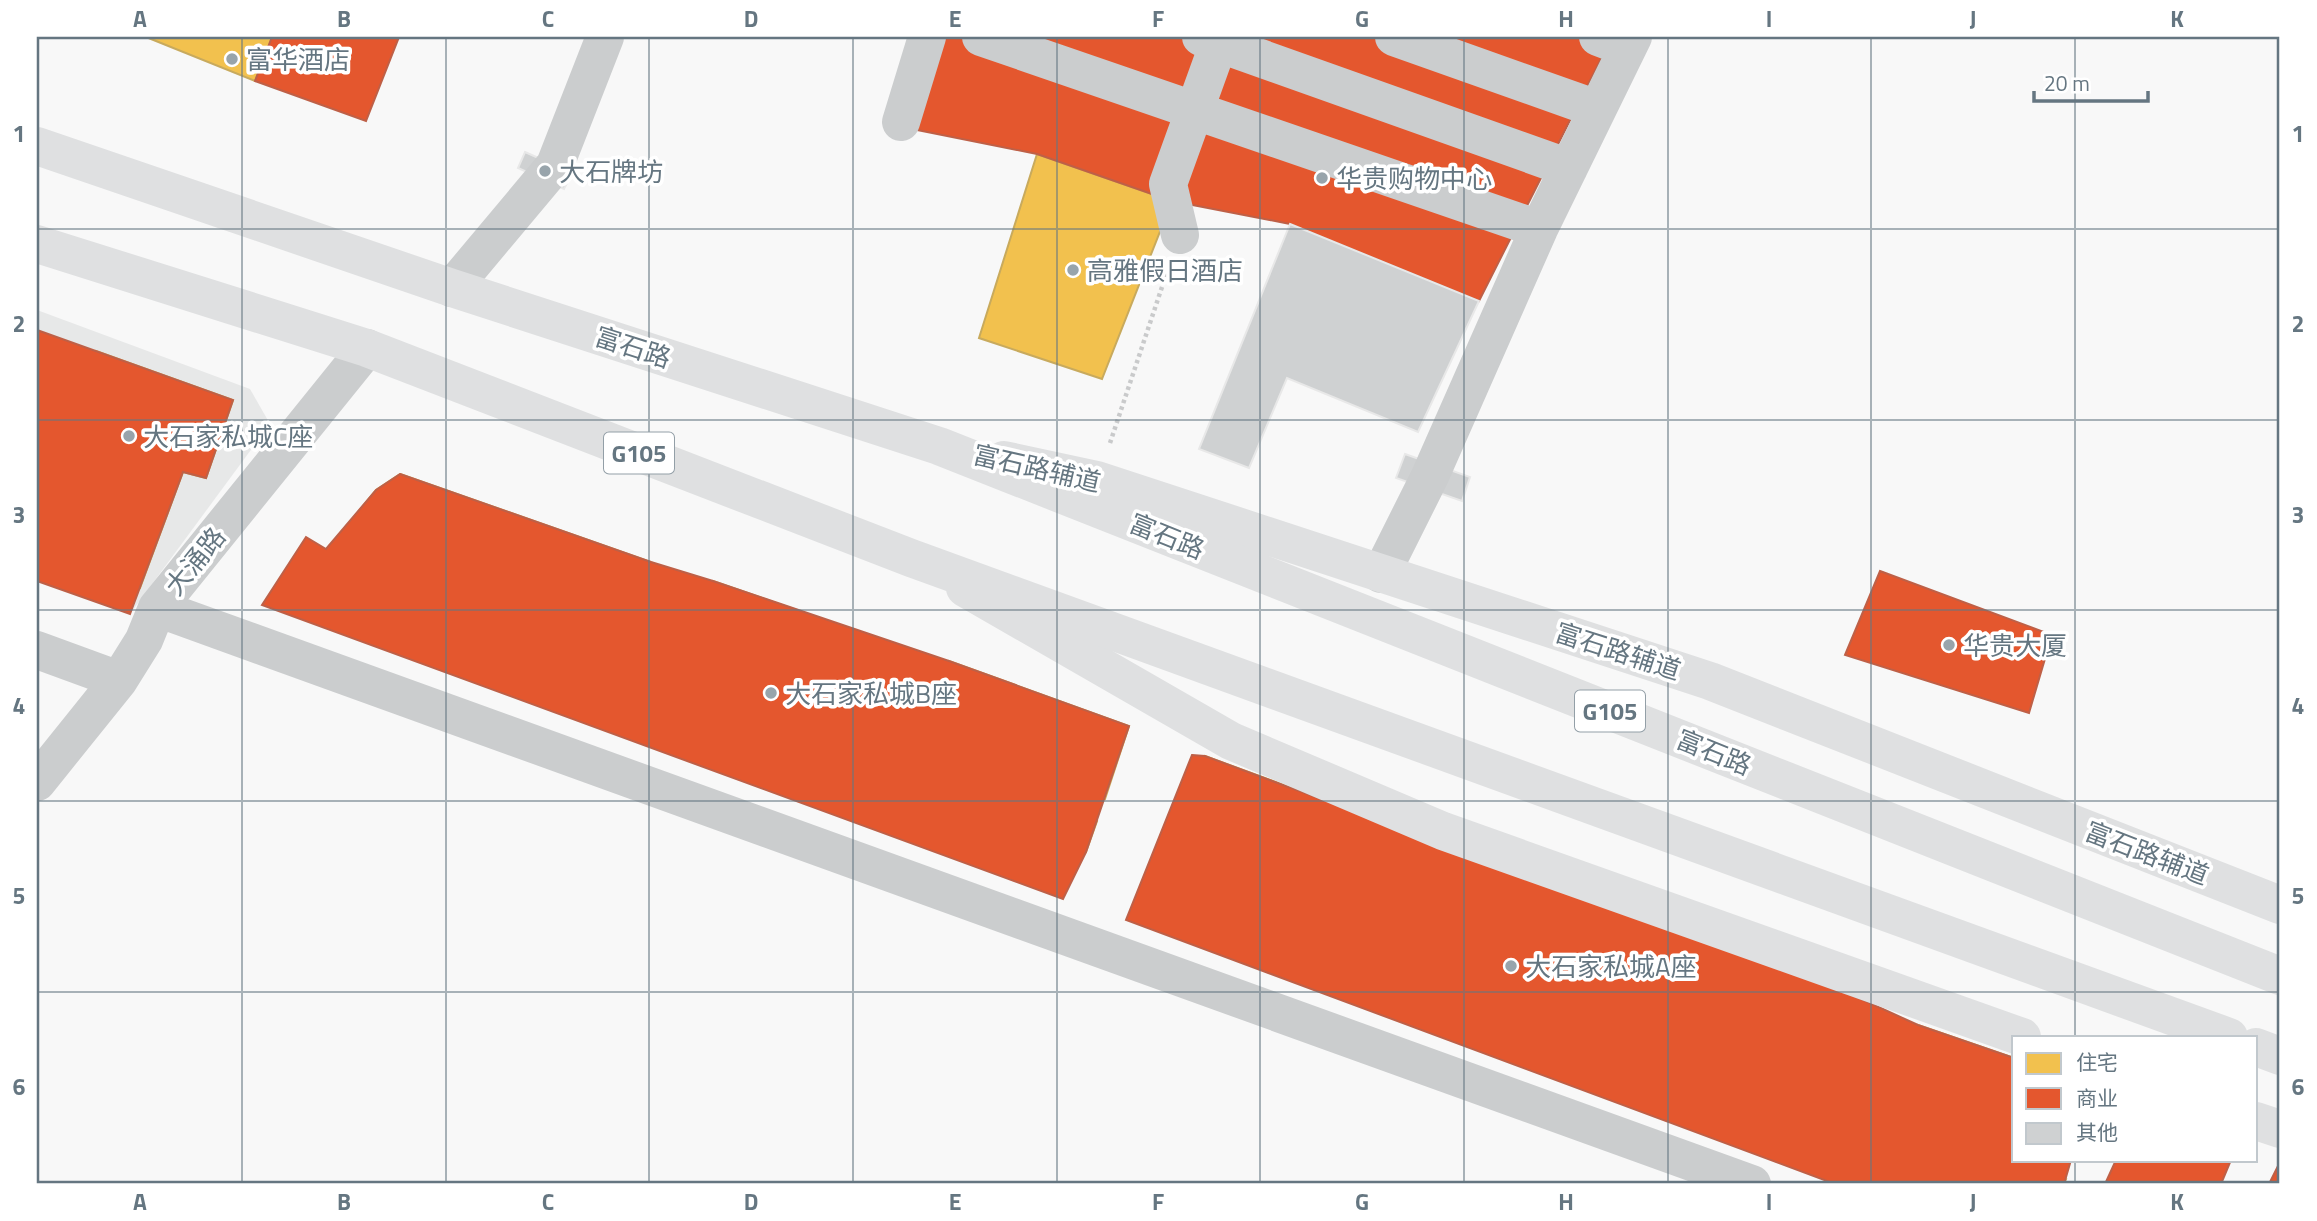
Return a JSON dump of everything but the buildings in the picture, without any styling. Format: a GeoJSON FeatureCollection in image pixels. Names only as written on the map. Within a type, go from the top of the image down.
{"type":"FeatureCollection","features":[{"type":"Feature","properties":{"kind":"main road","name":"富石路"},"geometry":{"type":"LineString","coordinates":[[37,146],[452,288],[939,446],[2280,976]]}},
{"type":"Feature","properties":{"kind":"main road","name":"G105"},"geometry":{"type":"LineString","coordinates":[[37,244],[367,348],[911,558],[2226,1036]]}},
{"type":"Feature","properties":{"kind":"main road","name":"富石路辅道"},"geometry":{"type":"LineString","coordinates":[[939,446],[1097,480],[1710,681],[2280,905]]}},
{"type":"Feature","properties":{"kind":"main road"},"geometry":{"type":"LineString","coordinates":[[911,558],[1231,741],[1443,831],[2019,1036]]}},
{"type":"Feature","properties":{"kind":"main road"},"geometry":{"type":"LineString","coordinates":[[2258,1048],[2280,1056]]}},
{"type":"Feature","properties":{"kind":"main road"},"geometry":{"type":"LineString","coordinates":[[2258,1122],[2280,1129]]}},
{"type":"Feature","properties":{"kind":"street"},"geometry":{"type":"LineString","coordinates":[[452,288],[555,165],[606,37]]}},
{"type":"Feature","properties":{"kind":"street"},"geometry":{"type":"LineString","coordinates":[[901,122],[927,37]]}},
{"type":"Feature","properties":{"kind":"street"},"geometry":{"type":"LineString","coordinates":[[981,37],[1539,229]]}},
{"type":"Feature","properties":{"kind":"street"},"geometry":{"type":"LineString","coordinates":[[1394,37],[1597,109]]}},
{"type":"Feature","properties":{"kind":"street"},"geometry":{"type":"LineString","coordinates":[[1180,235],[1168,184],[1195,110],[1213,39],[1569,168]]}},
{"type":"Feature","properties":{"kind":"street"},"geometry":{"type":"LineString","coordinates":[[1381,574],[1430,476],[1539,229],[1597,109],[1619,40]]}},
{"type":"Feature","properties":{"kind":"street","name":"大涌路"},"geometry":{"type":"LineString","coordinates":[[37,782],[119,680],[144,640],[157,608],[367,348]]}},
{"type":"Feature","properties":{"kind":"street"},"geometry":{"type":"LineString","coordinates":[[157,608],[1752,1184]]}},
{"type":"Feature","properties":{"kind":"street"},"geometry":{"type":"LineString","coordinates":[[37,650],[119,680]]}},
{"type":"Feature","properties":{"kind":"path"},"geometry":{"type":"LineString","coordinates":[[1097,480],[1180,235]]}},
{"type":"Feature","properties":{"kind":"shaded area","name":"大石家私城C座"},"geometry":{"type":"Polygon","coordinates":[[[37,310],[250,389],[270,424],[130,614],[37,581],[37,310]]]}},
{"type":"Feature","properties":{"kind":"place","name":"富华酒店"},"geometry":{"type":"Point","coordinates":[232,59]}},
{"type":"Feature","properties":{"kind":"place","name":"大石牌坊"},"geometry":{"type":"Point","coordinates":[545,171]}},
{"type":"Feature","properties":{"kind":"place","name":"华贵购物中心"},"geometry":{"type":"Point","coordinates":[1322,178]}},
{"type":"Feature","properties":{"kind":"place","name":"高雅假日酒店"},"geometry":{"type":"Point","coordinates":[1073,270]}},
{"type":"Feature","properties":{"kind":"place","name":"大石家私城C座"},"geometry":{"type":"Point","coordinates":[129,436]}},
{"type":"Feature","properties":{"kind":"place","name":"华贵大厦"},"geometry":{"type":"Point","coordinates":[1949,645]}},
{"type":"Feature","properties":{"kind":"place","name":"大石家私城B座"},"geometry":{"type":"Point","coordinates":[771,693]}},
{"type":"Feature","properties":{"kind":"place","name":"大石家私城A座"},"geometry":{"type":"Point","coordinates":[1511,966]}}]}
